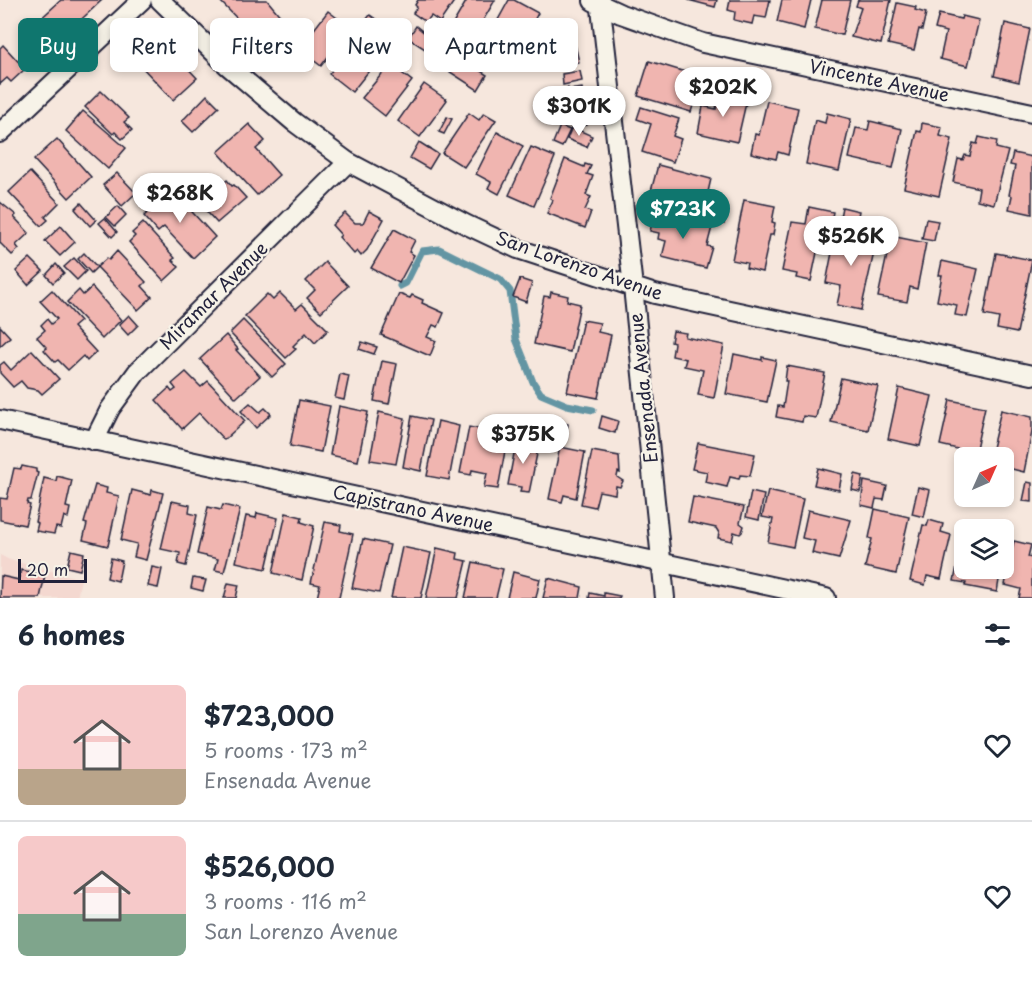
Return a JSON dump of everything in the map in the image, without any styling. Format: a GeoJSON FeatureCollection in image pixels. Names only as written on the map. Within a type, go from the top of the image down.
{"type":"FeatureCollection","features":[{"type":"Feature","properties":{"kind":"street"},"geometry":{"type":"LineString","coordinates":[[0,133],[142,0]]}},
{"type":"Feature","properties":{"kind":"street","name":"San Lorenzo Avenue"},"geometry":{"type":"LineString","coordinates":[[160,0],[228,66],[294,123],[348,162],[518,249],[655,294],[1032,375]]}},
{"type":"Feature","properties":{"kind":"street","name":"Vincente Avenue"},"geometry":{"type":"LineString","coordinates":[[598,2],[621,14],[703,43],[1032,113]]}},
{"type":"Feature","properties":{"kind":"street","name":"Ensenada Avenue"},"geometry":{"type":"LineString","coordinates":[[598,2],[633,287],[665,598]]}},
{"type":"Feature","properties":{"kind":"street","name":"Miramar Avenue"},"geometry":{"type":"LineString","coordinates":[[94,441],[110,409],[137,372],[348,162]]}},
{"type":"Feature","properties":{"kind":"street","name":"Capistrano Avenue"},"geometry":{"type":"LineString","coordinates":[[0,420],[826,598]]}},
{"type":"Feature","properties":{"kind":"shaded area"},"geometry":{"type":"Polygon","coordinates":[[[0,555],[10,560],[81,579],[77,598],[0,598],[0,555]]]}},
{"type":"Feature","properties":{"kind":"building"},"geometry":{"type":"Polygon","coordinates":[[[61,0],[102,0],[83,18],[41,18],[61,0]]]}},
{"type":"Feature","properties":{"kind":"building"},"geometry":{"type":"Polygon","coordinates":[[[219,0],[267,0],[282,18],[237,18],[219,0]]]}},
{"type":"Feature","properties":{"kind":"building"},"geometry":{"type":"Polygon","coordinates":[[[418,0],[455,0],[443,18],[431,16],[424,18],[424,21],[413,13],[417,7],[415,5],[418,0]]]}},
{"type":"Feature","properties":{"kind":"building"},"geometry":{"type":"Polygon","coordinates":[[[467,0],[495,0],[485,18],[456,18],[467,0]]]}},
{"type":"Feature","properties":{"kind":"building"},"geometry":{"type":"Polygon","coordinates":[[[509,0],[514,0],[538,13],[535,18],[499,18],[509,0]]]}},
{"type":"Feature","properties":{"kind":"building"},"geometry":{"type":"Polygon","coordinates":[[[688,0],[717,0],[715,7],[688,0]]]}},
{"type":"Feature","properties":{"kind":"building"},"geometry":{"type":"Polygon","coordinates":[[[730,0],[770,0],[766,18],[754,16],[752,24],[734,20],[735,12],[728,10],[730,0]]]}},
{"type":"Feature","properties":{"kind":"building"},"geometry":{"type":"Polygon","coordinates":[[[782,0],[811,0],[804,29],[777,22],[782,0]]]}},
{"type":"Feature","properties":{"kind":"building"},"geometry":{"type":"Polygon","coordinates":[[[822,0],[850,0],[842,35],[815,29],[822,0]]]}},
{"type":"Feature","properties":{"kind":"building"},"geometry":{"type":"Polygon","coordinates":[[[858,0],[891,0],[881,44],[851,37],[861,8],[856,6],[858,0]]]}},
{"type":"Feature","properties":{"kind":"building"},"geometry":{"type":"Polygon","coordinates":[[[897,3],[916,7],[915,10],[926,13],[914,50],[888,44],[897,3]]]}},
{"type":"Feature","properties":{"kind":"building"},"geometry":{"type":"Polygon","coordinates":[[[328,11],[337,18],[326,18],[326,59],[321,66],[314,61],[314,29],[328,11]]]}},
{"type":"Feature","properties":{"kind":"building"},"geometry":{"type":"Polygon","coordinates":[[[939,14],[979,20],[968,66],[940,59],[946,32],[935,29],[939,14]]]}},
{"type":"Feature","properties":{"kind":"building"},"geometry":{"type":"Polygon","coordinates":[[[1005,23],[1030,29],[1019,82],[994,76],[1005,23]]]}},
{"type":"Feature","properties":{"kind":"building"},"geometry":{"type":"Polygon","coordinates":[[[416,26],[424,32],[424,48],[412,41],[412,32],[416,26]]]}},
{"type":"Feature","properties":{"kind":"building"},"geometry":{"type":"Polygon","coordinates":[[[3,45],[18,61],[18,72],[22,72],[11,82],[7,78],[0,84],[0,48],[3,45]]]}},
{"type":"Feature","properties":{"kind":"building"},"geometry":{"type":"Polygon","coordinates":[[[649,61],[702,77],[691,112],[638,96],[649,61]]]}},
{"type":"Feature","properties":{"kind":"building"},"geometry":{"type":"Polygon","coordinates":[[[580,71],[582,81],[563,85],[562,74],[580,71]]]}},
{"type":"Feature","properties":{"kind":"building"},"geometry":{"type":"Polygon","coordinates":[[[147,72],[191,72],[197,78],[173,100],[147,72]]]}},
{"type":"Feature","properties":{"kind":"building"},"geometry":{"type":"Polygon","coordinates":[[[331,72],[368,72],[352,92],[329,74],[331,72]]]}},
{"type":"Feature","properties":{"kind":"building"},"geometry":{"type":"Polygon","coordinates":[[[383,72],[400,72],[412,81],[385,116],[362,98],[383,72]]]}},
{"type":"Feature","properties":{"kind":"building"},"geometry":{"type":"Polygon","coordinates":[[[450,72],[482,72],[487,75],[478,90],[450,72]]]}},
{"type":"Feature","properties":{"kind":"building"},"geometry":{"type":"Polygon","coordinates":[[[424,84],[447,100],[420,137],[398,121],[424,84]]]}},
{"type":"Feature","properties":{"kind":"building"},"geometry":{"type":"Polygon","coordinates":[[[568,88],[569,90],[582,88],[587,125],[578,126],[578,123],[571,124],[564,120],[562,123],[553,119],[554,116],[551,117],[548,92],[568,88]]]}},
{"type":"Feature","properties":{"kind":"building"},"geometry":{"type":"Polygon","coordinates":[[[101,91],[129,118],[124,122],[132,130],[122,139],[115,132],[113,134],[85,107],[101,91]]]}},
{"type":"Feature","properties":{"kind":"building"},"geometry":{"type":"Polygon","coordinates":[[[720,91],[739,96],[738,101],[746,103],[737,142],[698,133],[703,106],[716,109],[720,91]]]}},
{"type":"Feature","properties":{"kind":"building"},"geometry":{"type":"Polygon","coordinates":[[[207,95],[219,107],[193,132],[182,121],[207,95]]]}},
{"type":"Feature","properties":{"kind":"building"},"geometry":{"type":"Polygon","coordinates":[[[767,101],[798,108],[788,155],[778,152],[776,159],[751,153],[755,134],[759,135],[767,101]]]}},
{"type":"Feature","properties":{"kind":"building"},"geometry":{"type":"Polygon","coordinates":[[[641,107],[679,119],[673,136],[681,139],[673,162],[642,152],[651,124],[637,119],[641,107]]]}},
{"type":"Feature","properties":{"kind":"building"},"geometry":{"type":"Polygon","coordinates":[[[83,111],[126,148],[108,169],[66,131],[83,111]]]}},
{"type":"Feature","properties":{"kind":"building"},"geometry":{"type":"Polygon","coordinates":[[[469,113],[479,120],[484,113],[496,120],[464,167],[442,153],[469,113]]]}},
{"type":"Feature","properties":{"kind":"building"},"geometry":{"type":"Polygon","coordinates":[[[827,113],[851,119],[839,171],[806,164],[815,120],[825,123],[827,113]]]}},
{"type":"Feature","properties":{"kind":"building"},"geometry":{"type":"Polygon","coordinates":[[[447,117],[452,119],[444,134],[439,132],[447,117]]]}},
{"type":"Feature","properties":{"kind":"building"},"geometry":{"type":"Polygon","coordinates":[[[870,121],[902,129],[893,168],[849,158],[856,128],[868,130],[870,121]]]}},
{"type":"Feature","properties":{"kind":"building"},"geometry":{"type":"Polygon","coordinates":[[[922,123],[942,127],[940,136],[952,139],[939,196],[904,188],[917,131],[921,132],[922,123]]]}},
{"type":"Feature","properties":{"kind":"building"},"geometry":{"type":"Polygon","coordinates":[[[249,124],[265,141],[256,149],[279,175],[257,195],[218,152],[249,124]]]}},
{"type":"Feature","properties":{"kind":"building"},"geometry":{"type":"Polygon","coordinates":[[[560,126],[570,130],[562,147],[553,143],[560,126]]]}},
{"type":"Feature","properties":{"kind":"building"},"geometry":{"type":"Polygon","coordinates":[[[572,127],[592,136],[587,147],[567,139],[572,127]]]}},
{"type":"Feature","properties":{"kind":"building"},"geometry":{"type":"Polygon","coordinates":[[[497,132],[523,146],[499,194],[488,188],[491,182],[476,174],[497,132]]]}},
{"type":"Feature","properties":{"kind":"building"},"geometry":{"type":"Polygon","coordinates":[[[979,137],[997,141],[996,148],[1008,151],[994,204],[977,200],[979,188],[953,182],[958,159],[963,160],[965,155],[970,156],[973,143],[977,144],[979,137]]]}},
{"type":"Feature","properties":{"kind":"building"},"geometry":{"type":"Polygon","coordinates":[[[57,139],[91,177],[69,198],[34,160],[57,139]]]}},
{"type":"Feature","properties":{"kind":"building"},"geometry":{"type":"Polygon","coordinates":[[[419,142],[438,154],[429,169],[410,158],[419,142]]]}},
{"type":"Feature","properties":{"kind":"building"},"geometry":{"type":"Polygon","coordinates":[[[531,147],[555,157],[534,206],[509,195],[531,147]]]}},
{"type":"Feature","properties":{"kind":"building"},"geometry":{"type":"Polygon","coordinates":[[[1013,153],[1032,157],[1032,214],[1009,209],[1012,196],[1009,195],[1015,166],[1010,165],[1013,153]]]}},
{"type":"Feature","properties":{"kind":"building"},"geometry":{"type":"Polygon","coordinates":[[[565,159],[584,167],[585,164],[591,166],[587,174],[593,176],[586,195],[591,197],[585,210],[591,212],[585,228],[547,213],[553,200],[550,198],[565,159]]]}},
{"type":"Feature","properties":{"kind":"building"},"geometry":{"type":"Polygon","coordinates":[[[658,165],[711,179],[704,209],[650,195],[658,165]]]}},
{"type":"Feature","properties":{"kind":"building"},"geometry":{"type":"Polygon","coordinates":[[[30,172],[59,203],[45,217],[48,220],[41,226],[9,192],[30,172]]]}},
{"type":"Feature","properties":{"kind":"building"},"geometry":{"type":"Polygon","coordinates":[[[117,173],[136,193],[122,206],[103,185],[117,173]]]}},
{"type":"Feature","properties":{"kind":"building"},"geometry":{"type":"Polygon","coordinates":[[[227,180],[246,198],[217,223],[200,204],[227,180]]]}},
{"type":"Feature","properties":{"kind":"building"},"geometry":{"type":"Polygon","coordinates":[[[172,190],[215,237],[193,258],[164,227],[158,232],[144,216],[172,190]]]}},
{"type":"Feature","properties":{"kind":"building"},"geometry":{"type":"Polygon","coordinates":[[[744,200],[775,206],[772,222],[775,223],[773,235],[770,235],[762,272],[746,268],[747,263],[732,260],[744,200]]]}},
{"type":"Feature","properties":{"kind":"building"},"geometry":{"type":"Polygon","coordinates":[[[0,202],[16,215],[14,217],[29,233],[16,245],[19,249],[12,255],[0,243],[0,202]]]}},
{"type":"Feature","properties":{"kind":"building"},"geometry":{"type":"Polygon","coordinates":[[[81,203],[96,220],[90,226],[75,209],[81,203]]]}},
{"type":"Feature","properties":{"kind":"building"},"geometry":{"type":"Polygon","coordinates":[[[708,204],[727,207],[724,224],[705,220],[708,204]]]}},
{"type":"Feature","properties":{"kind":"building"},"geometry":{"type":"Polygon","coordinates":[[[118,206],[126,215],[115,226],[106,217],[118,206]]]}},
{"type":"Feature","properties":{"kind":"building"},"geometry":{"type":"Polygon","coordinates":[[[809,207],[833,212],[826,245],[819,243],[811,281],[796,278],[797,274],[782,271],[792,222],[806,224],[809,207]]]}},
{"type":"Feature","properties":{"kind":"building"},"geometry":{"type":"Polygon","coordinates":[[[842,207],[859,211],[857,221],[840,217],[842,207]]]}},
{"type":"Feature","properties":{"kind":"building"},"geometry":{"type":"Polygon","coordinates":[[[369,211],[384,219],[367,250],[361,256],[357,251],[354,254],[332,225],[345,213],[355,223],[363,223],[369,211]]]}},
{"type":"Feature","properties":{"kind":"building"},"geometry":{"type":"Polygon","coordinates":[[[655,212],[712,227],[707,246],[712,247],[706,268],[662,257],[666,241],[658,239],[659,233],[650,231],[655,212]]]}},
{"type":"Feature","properties":{"kind":"building"},"geometry":{"type":"Polygon","coordinates":[[[105,218],[117,232],[112,237],[99,223],[105,218]]]}},
{"type":"Feature","properties":{"kind":"building"},"geometry":{"type":"Polygon","coordinates":[[[926,219],[938,221],[934,241],[922,239],[926,219]]]}},
{"type":"Feature","properties":{"kind":"building"},"geometry":{"type":"Polygon","coordinates":[[[143,223],[175,258],[172,260],[179,267],[164,281],[129,242],[135,236],[132,233],[143,223]]]}},
{"type":"Feature","properties":{"kind":"building"},"geometry":{"type":"Polygon","coordinates":[[[61,226],[75,242],[60,256],[45,241],[61,226]]]}},
{"type":"Feature","properties":{"kind":"building"},"geometry":{"type":"Polygon","coordinates":[[[837,227],[851,230],[849,238],[862,241],[862,236],[877,239],[861,310],[837,305],[841,286],[826,283],[837,227]]]}},
{"type":"Feature","properties":{"kind":"building"},"geometry":{"type":"Polygon","coordinates":[[[394,229],[415,240],[409,252],[414,255],[399,283],[371,268],[394,229]]]}},
{"type":"Feature","properties":{"kind":"building"},"geometry":{"type":"Polygon","coordinates":[[[891,236],[926,243],[917,289],[910,287],[907,302],[878,297],[891,236]]]}},
{"type":"Feature","properties":{"kind":"building"},"geometry":{"type":"Polygon","coordinates":[[[117,251],[146,282],[142,286],[152,297],[138,310],[97,267],[107,258],[109,260],[117,251]]]}},
{"type":"Feature","properties":{"kind":"building"},"geometry":{"type":"Polygon","coordinates":[[[84,253],[97,267],[91,273],[78,259],[84,253]]]}},
{"type":"Feature","properties":{"kind":"building"},"geometry":{"type":"Polygon","coordinates":[[[996,253],[1032,260],[1017,333],[997,329],[999,318],[984,315],[996,253]]]}},
{"type":"Feature","properties":{"kind":"building"},"geometry":{"type":"Polygon","coordinates":[[[30,258],[43,271],[28,285],[16,271],[30,258]]]}},
{"type":"Feature","properties":{"kind":"building"},"geometry":{"type":"Polygon","coordinates":[[[74,258],[86,271],[77,280],[64,267],[74,258]]]}},
{"type":"Feature","properties":{"kind":"building"},"geometry":{"type":"Polygon","coordinates":[[[942,261],[978,269],[967,317],[955,315],[957,305],[937,301],[942,261]]]}},
{"type":"Feature","properties":{"kind":"building"},"geometry":{"type":"Polygon","coordinates":[[[325,262],[348,286],[321,312],[307,298],[315,290],[306,281],[325,262]]]}},
{"type":"Feature","properties":{"kind":"building"},"geometry":{"type":"Polygon","coordinates":[[[56,264],[64,273],[53,283],[46,275],[56,264]]]}},
{"type":"Feature","properties":{"kind":"building"},"geometry":{"type":"Polygon","coordinates":[[[520,279],[532,283],[526,302],[513,297],[520,279]]]}},
{"type":"Feature","properties":{"kind":"building"},"geometry":{"type":"Polygon","coordinates":[[[92,287],[121,320],[102,339],[67,302],[79,290],[83,295],[92,287]]]}},
{"type":"Feature","properties":{"kind":"building"},"geometry":{"type":"Polygon","coordinates":[[[52,290],[80,321],[73,327],[96,352],[87,361],[83,356],[68,370],[58,360],[55,362],[44,350],[47,348],[37,337],[45,330],[41,325],[47,319],[51,324],[57,319],[40,301],[52,290]]]}},
{"type":"Feature","properties":{"kind":"building"},"geometry":{"type":"Polygon","coordinates":[[[551,292],[568,296],[567,301],[580,304],[570,352],[534,344],[544,296],[550,297],[551,292]]]}},
{"type":"Feature","properties":{"kind":"building"},"geometry":{"type":"Polygon","coordinates":[[[280,293],[296,309],[302,304],[328,330],[315,343],[306,333],[293,346],[296,349],[286,358],[245,316],[267,294],[273,300],[280,293]]]}},
{"type":"Feature","properties":{"kind":"building"},"geometry":{"type":"Polygon","coordinates":[[[399,294],[410,298],[412,295],[423,300],[422,303],[444,313],[438,327],[433,325],[427,337],[436,341],[430,356],[381,335],[399,294]]]}},
{"type":"Feature","properties":{"kind":"building"},"geometry":{"type":"Polygon","coordinates":[[[129,315],[138,325],[128,335],[119,325],[129,315]]]}},
{"type":"Feature","properties":{"kind":"building"},"geometry":{"type":"Polygon","coordinates":[[[243,320],[286,364],[272,377],[230,333],[243,320]]]}},
{"type":"Feature","properties":{"kind":"building"},"geometry":{"type":"Polygon","coordinates":[[[583,320],[600,323],[598,332],[611,335],[598,398],[567,392],[583,320]]]}},
{"type":"Feature","properties":{"kind":"building"},"geometry":{"type":"Polygon","coordinates":[[[0,326],[10,337],[0,346],[0,326]]]}},
{"type":"Feature","properties":{"kind":"building"},"geometry":{"type":"Polygon","coordinates":[[[673,331],[686,333],[685,337],[724,345],[714,398],[698,395],[703,370],[684,366],[686,359],[672,356],[673,331]]]}},
{"type":"Feature","properties":{"kind":"building"},"geometry":{"type":"Polygon","coordinates":[[[226,335],[238,349],[236,350],[260,376],[236,398],[200,359],[226,335]]]}},
{"type":"Feature","properties":{"kind":"building"},"geometry":{"type":"Polygon","coordinates":[[[362,342],[377,347],[374,354],[359,349],[362,342]]]}},
{"type":"Feature","properties":{"kind":"building"},"geometry":{"type":"Polygon","coordinates":[[[32,350],[59,379],[42,394],[38,390],[27,388],[21,381],[13,387],[0,373],[0,365],[4,362],[11,370],[32,350]]]}},
{"type":"Feature","properties":{"kind":"building"},"geometry":{"type":"Polygon","coordinates":[[[734,354],[762,360],[762,357],[776,360],[767,402],[726,394],[734,354]]]}},
{"type":"Feature","properties":{"kind":"building"},"geometry":{"type":"Polygon","coordinates":[[[382,361],[397,364],[389,404],[374,401],[382,361]]]}},
{"type":"Feature","properties":{"kind":"building"},"geometry":{"type":"Polygon","coordinates":[[[787,366],[825,373],[816,418],[803,416],[802,422],[776,417],[778,406],[783,407],[787,366]]]}},
{"type":"Feature","properties":{"kind":"building"},"geometry":{"type":"Polygon","coordinates":[[[186,372],[201,387],[208,381],[245,421],[224,440],[199,413],[182,429],[156,400],[169,388],[172,392],[176,389],[172,384],[186,372]]]}},
{"type":"Feature","properties":{"kind":"building"},"geometry":{"type":"Polygon","coordinates":[[[340,374],[349,376],[344,400],[335,398],[340,374]]]}},
{"type":"Feature","properties":{"kind":"building"},"geometry":{"type":"Polygon","coordinates":[[[841,378],[878,386],[868,430],[831,422],[841,378]]]}},
{"type":"Feature","properties":{"kind":"building"},"geometry":{"type":"Polygon","coordinates":[[[899,388],[932,396],[920,446],[888,439],[899,388]]]}},
{"type":"Feature","properties":{"kind":"building"},"geometry":{"type":"Polygon","coordinates":[[[299,400],[330,406],[321,452],[290,446],[299,400]]]}},
{"type":"Feature","properties":{"kind":"building"},"geometry":{"type":"Polygon","coordinates":[[[950,400],[985,407],[976,447],[954,448],[940,445],[950,400]]]}},
{"type":"Feature","properties":{"kind":"building"},"geometry":{"type":"Polygon","coordinates":[[[250,403],[260,412],[265,408],[271,414],[256,428],[241,411],[250,403]]]}},
{"type":"Feature","properties":{"kind":"building"},"geometry":{"type":"Polygon","coordinates":[[[339,406],[368,412],[358,461],[330,455],[339,406]]]}},
{"type":"Feature","properties":{"kind":"building"},"geometry":{"type":"Polygon","coordinates":[[[1001,410],[1032,417],[1032,432],[1024,472],[1014,470],[1014,447],[992,447],[1001,410]]]}},
{"type":"Feature","properties":{"kind":"building"},"geometry":{"type":"Polygon","coordinates":[[[379,412],[405,418],[396,464],[370,460],[379,412]]]}},
{"type":"Feature","properties":{"kind":"building"},"geometry":{"type":"Polygon","coordinates":[[[412,416],[431,420],[421,471],[403,467],[412,416]]]}},
{"type":"Feature","properties":{"kind":"building"},"geometry":{"type":"Polygon","coordinates":[[[602,416],[618,421],[615,433],[599,428],[602,416]]]}},
{"type":"Feature","properties":{"kind":"building"},"geometry":{"type":"Polygon","coordinates":[[[438,421],[459,426],[449,480],[427,476],[438,421]]]}},
{"type":"Feature","properties":{"kind":"building"},"geometry":{"type":"Polygon","coordinates":[[[498,421],[510,424],[498,489],[484,487],[487,473],[472,470],[471,475],[460,473],[469,427],[496,432],[498,421]]]}},
{"type":"Feature","properties":{"kind":"building"},"geometry":{"type":"Polygon","coordinates":[[[556,422],[568,424],[564,444],[552,442],[556,422]]]}},
{"type":"Feature","properties":{"kind":"building"},"geometry":{"type":"Polygon","coordinates":[[[517,438],[530,440],[529,447],[538,449],[529,493],[520,492],[521,487],[508,485],[517,438]]]}},
{"type":"Feature","properties":{"kind":"building"},"geometry":{"type":"Polygon","coordinates":[[[698,443],[755,454],[750,476],[740,475],[739,479],[730,477],[727,487],[705,482],[707,472],[692,469],[698,443]]]}},
{"type":"Feature","properties":{"kind":"building"},"geometry":{"type":"Polygon","coordinates":[[[560,447],[585,452],[576,498],[564,495],[562,502],[549,499],[560,447]]]}},
{"type":"Feature","properties":{"kind":"building"},"geometry":{"type":"Polygon","coordinates":[[[592,451],[619,456],[620,473],[618,472],[617,477],[623,481],[620,487],[616,486],[615,494],[599,491],[595,507],[581,504],[592,451]]]}},
{"type":"Feature","properties":{"kind":"building"},"geometry":{"type":"Polygon","coordinates":[[[22,466],[36,469],[38,473],[31,500],[28,500],[27,504],[30,505],[25,525],[0,520],[0,498],[7,499],[14,468],[21,469],[22,466]]]}},
{"type":"Feature","properties":{"kind":"building"},"geometry":{"type":"Polygon","coordinates":[[[818,468],[842,474],[839,490],[814,485],[818,468]]]}},
{"type":"Feature","properties":{"kind":"building"},"geometry":{"type":"Polygon","coordinates":[[[855,474],[863,476],[860,492],[852,490],[855,474]]]}},
{"type":"Feature","properties":{"kind":"building"},"geometry":{"type":"Polygon","coordinates":[[[57,476],[72,480],[66,507],[70,508],[68,518],[64,516],[61,528],[56,527],[54,534],[36,531],[38,523],[35,522],[44,478],[56,481],[57,476]]]}},
{"type":"Feature","properties":{"kind":"building"},"geometry":{"type":"Polygon","coordinates":[[[864,481],[887,486],[884,500],[876,499],[874,508],[861,505],[864,481]]]}},
{"type":"Feature","properties":{"kind":"building"},"geometry":{"type":"Polygon","coordinates":[[[1027,482],[1032,483],[1032,502],[1023,501],[1027,482]]]}},
{"type":"Feature","properties":{"kind":"building"},"geometry":{"type":"Polygon","coordinates":[[[95,485],[107,488],[106,493],[119,496],[108,546],[83,540],[87,524],[84,523],[95,485]]]}},
{"type":"Feature","properties":{"kind":"building"},"geometry":{"type":"Polygon","coordinates":[[[918,487],[930,490],[924,517],[912,514],[918,487]]]}},
{"type":"Feature","properties":{"kind":"building"},"geometry":{"type":"Polygon","coordinates":[[[132,490],[151,495],[152,490],[163,493],[146,560],[134,557],[137,544],[121,540],[132,490]]]}},
{"type":"Feature","properties":{"kind":"building"},"geometry":{"type":"Polygon","coordinates":[[[768,491],[803,499],[793,547],[768,542],[773,519],[762,517],[768,491]]]}},
{"type":"Feature","properties":{"kind":"building"},"geometry":{"type":"Polygon","coordinates":[[[751,492],[764,495],[759,520],[746,517],[751,492]]]}},
{"type":"Feature","properties":{"kind":"building"},"geometry":{"type":"Polygon","coordinates":[[[693,497],[744,507],[740,523],[744,526],[742,532],[740,534],[734,532],[732,541],[718,538],[719,533],[716,528],[688,522],[693,497]]]}},
{"type":"Feature","properties":{"kind":"building"},"geometry":{"type":"Polygon","coordinates":[[[172,501],[190,505],[189,513],[197,515],[186,566],[178,564],[180,553],[161,549],[172,501]]]}},
{"type":"Feature","properties":{"kind":"building"},"geometry":{"type":"Polygon","coordinates":[[[223,505],[240,509],[224,572],[215,570],[218,559],[197,554],[208,507],[221,510],[223,505]]]}},
{"type":"Feature","properties":{"kind":"building"},"geometry":{"type":"Polygon","coordinates":[[[875,509],[909,517],[896,574],[865,567],[872,539],[869,538],[875,509]]]}},
{"type":"Feature","properties":{"kind":"building"},"geometry":{"type":"Polygon","coordinates":[[[808,510],[851,520],[839,559],[812,553],[815,541],[802,538],[808,510]]]}},
{"type":"Feature","properties":{"kind":"building"},"geometry":{"type":"Polygon","coordinates":[[[257,513],[278,518],[266,569],[236,562],[246,516],[256,518],[257,513]]]}},
{"type":"Feature","properties":{"kind":"building"},"geometry":{"type":"Polygon","coordinates":[[[286,513],[302,517],[301,522],[314,526],[302,580],[273,573],[286,513]]]}},
{"type":"Feature","properties":{"kind":"building"},"geometry":{"type":"Polygon","coordinates":[[[929,520],[943,524],[941,532],[951,535],[941,579],[927,576],[925,585],[910,581],[923,525],[927,526],[929,520]]]}},
{"type":"Feature","properties":{"kind":"building"},"geometry":{"type":"Polygon","coordinates":[[[325,522],[341,525],[340,531],[353,534],[339,598],[317,598],[320,585],[311,583],[325,522]]]}},
{"type":"Feature","properties":{"kind":"building"},"geometry":{"type":"Polygon","coordinates":[[[363,539],[390,545],[379,593],[352,588],[363,539]]]}},
{"type":"Feature","properties":{"kind":"building"},"geometry":{"type":"Polygon","coordinates":[[[1014,541],[1031,545],[1028,557],[1032,558],[1032,598],[1019,598],[1021,589],[1005,585],[1006,579],[1014,579],[1014,541]]]}},
{"type":"Feature","properties":{"kind":"building"},"geometry":{"type":"Polygon","coordinates":[[[402,547],[431,553],[421,598],[391,598],[402,547]]]}},
{"type":"Feature","properties":{"kind":"building"},"geometry":{"type":"Polygon","coordinates":[[[437,548],[458,553],[457,559],[467,561],[458,598],[426,598],[437,548]]]}},
{"type":"Feature","properties":{"kind":"building"},"geometry":{"type":"Polygon","coordinates":[[[71,550],[84,553],[80,570],[67,567],[71,550]]]}},
{"type":"Feature","properties":{"kind":"building"},"geometry":{"type":"Polygon","coordinates":[[[111,558],[122,561],[118,581],[107,578],[111,558]]]}},
{"type":"Feature","properties":{"kind":"building"},"geometry":{"type":"Polygon","coordinates":[[[473,562],[503,569],[496,598],[465,598],[473,562]]]}},
{"type":"Feature","properties":{"kind":"building"},"geometry":{"type":"Polygon","coordinates":[[[152,567],[162,569],[158,588],[148,586],[152,567]]]}},
{"type":"Feature","properties":{"kind":"building"},"geometry":{"type":"Polygon","coordinates":[[[21,570],[45,575],[40,598],[0,598],[1,576],[19,580],[21,570]]]}},
{"type":"Feature","properties":{"kind":"building"},"geometry":{"type":"Polygon","coordinates":[[[513,572],[540,579],[536,598],[507,598],[513,572]]]}},
{"type":"Feature","properties":{"kind":"building"},"geometry":{"type":"Polygon","coordinates":[[[193,578],[206,580],[203,591],[191,588],[193,578]]]}},
{"type":"Feature","properties":{"kind":"building"},"geometry":{"type":"Polygon","coordinates":[[[548,578],[582,587],[580,598],[543,598],[548,578]]]}},
{"type":"Feature","properties":{"kind":"building"},"geometry":{"type":"Polygon","coordinates":[[[954,579],[999,579],[997,592],[965,586],[966,583],[954,581],[954,579]]]}},
{"type":"Feature","properties":{"kind":"building"},"geometry":{"type":"Polygon","coordinates":[[[228,583],[239,585],[236,598],[224,598],[228,583]]]}},
{"type":"Feature","properties":{"kind":"building"},"geometry":{"type":"Polygon","coordinates":[[[590,593],[620,596],[619,598],[589,598],[590,593]]]}},
{"type":"Feature","properties":{"kind":"waterway"},"geometry":{"type":"LineString","coordinates":[[400,286],[406,283],[422,251],[439,249],[500,279],[510,291],[516,339],[533,382],[541,394],[567,405],[593,410]]}}]}
